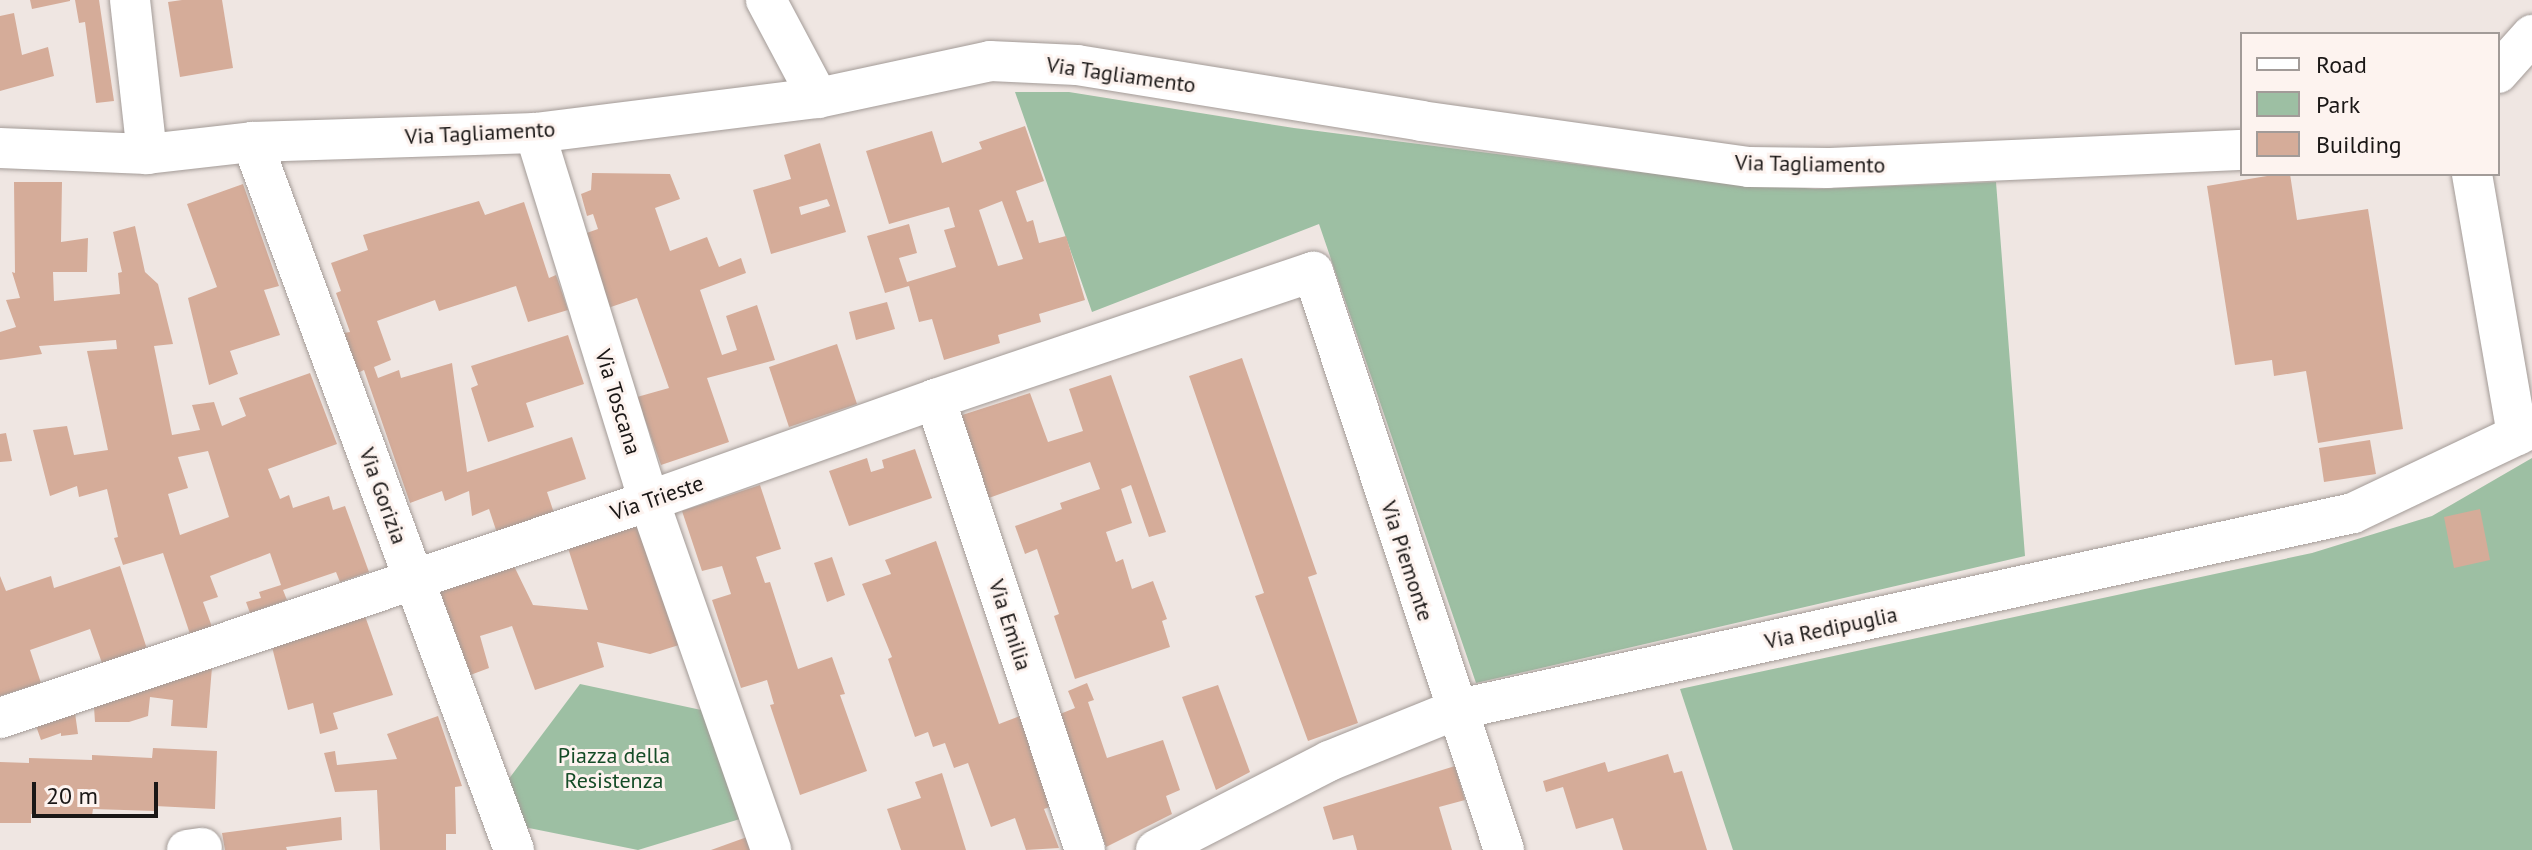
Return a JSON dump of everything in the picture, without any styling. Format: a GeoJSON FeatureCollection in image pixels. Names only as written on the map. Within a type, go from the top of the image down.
{"type":"FeatureCollection","features":[{"type":"Feature","properties":{"kind":"street"},"geometry":{"type":"LineString","coordinates":[[130,0],[147,154]]}},
{"type":"Feature","properties":{"kind":"street"},"geometry":{"type":"LineString","coordinates":[[766,0],[818,98]]}},
{"type":"Feature","properties":{"kind":"street"},"geometry":{"type":"LineString","coordinates":[[2500,71],[2532,35]]}},
{"type":"Feature","properties":{"kind":"street","name":"Via Tagliamento"},"geometry":{"type":"LineString","coordinates":[[0,148],[147,154],[252,142],[535,133],[818,98],[990,61],[1077,65],[1421,121],[1749,167],[1828,168],[2240,150]]}},
{"type":"Feature","properties":{"kind":"street","name":"Via Toscana"},"geometry":{"type":"LineString","coordinates":[[535,133],[649,501],[771,850]]}},
{"type":"Feature","properties":{"kind":"street","name":"Via Gorizia"},"geometry":{"type":"LineString","coordinates":[[252,142],[514,850]]}},
{"type":"Feature","properties":{"kind":"street"},"geometry":{"type":"LineString","coordinates":[[2472,176],[2524,432]]}},
{"type":"Feature","properties":{"kind":"street","name":"Via Trieste"},"geometry":{"type":"LineString","coordinates":[[0,718],[414,581],[935,399],[1313,272]]}},
{"type":"Feature","properties":{"kind":"street","name":"Via Piemonte"},"geometry":{"type":"LineString","coordinates":[[1313,272],[1455,710],[1504,850]]}},
{"type":"Feature","properties":{"kind":"street","name":"Via Emilia"},"geometry":{"type":"LineString","coordinates":[[935,399],[1085,850]]}},
{"type":"Feature","properties":{"kind":"street","name":"Via Redipuglia"},"geometry":{"type":"LineString","coordinates":[[1156,850],[1329,761],[1455,710],[2353,513],[2524,432]]}},
{"type":"Feature","properties":{"kind":"green space"},"geometry":{"type":"Polygon","coordinates":[[[1015,92],[1069,92],[1294,128],[1630,171],[1815,189],[1996,182],[2025,556],[1476,683],[1319,224],[1092,312],[1015,92]]]}},
{"type":"Feature","properties":{"kind":"green space"},"geometry":{"type":"Polygon","coordinates":[[[2532,458],[2532,850],[1733,850],[1680,689],[2312,553],[2432,516],[2532,458]]]}},
{"type":"Feature","properties":{"kind":"green space","name":"Piazza della Resistenza"},"geometry":{"type":"Polygon","coordinates":[[[580,684],[706,711],[740,819],[638,850],[514,825],[502,788],[580,684]]]}},
{"type":"Feature","properties":{"kind":"building"},"geometry":{"type":"Polygon","coordinates":[[[30,0],[70,0],[70,1],[32,9],[30,0]]]}},
{"type":"Feature","properties":{"kind":"building"},"geometry":{"type":"Polygon","coordinates":[[[75,0],[99,0],[114,101],[96,103],[85,22],[79,23],[75,0]]]}},
{"type":"Feature","properties":{"kind":"building"},"geometry":{"type":"Polygon","coordinates":[[[222,0],[233,68],[180,77],[168,2],[222,0]]]}},
{"type":"Feature","properties":{"kind":"building"},"geometry":{"type":"Polygon","coordinates":[[[14,13],[22,55],[48,47],[54,76],[0,91],[0,16],[14,13]]]}},
{"type":"Feature","properties":{"kind":"building"},"geometry":{"type":"Polygon","coordinates":[[[1025,126],[1044,181],[1016,191],[1027,222],[1033,220],[1039,243],[1066,236],[1085,300],[1039,314],[1041,322],[998,335],[1000,343],[944,360],[932,319],[919,322],[909,286],[885,293],[867,236],[909,224],[917,253],[899,258],[907,282],[956,267],[944,230],[955,227],[949,207],[889,224],[866,151],[932,131],[942,163],[982,149],[979,142],[1025,126]],[[1002,201],[979,210],[998,266],[1023,259],[1002,201]]]}},
{"type":"Feature","properties":{"kind":"building"},"geometry":{"type":"Polygon","coordinates":[[[820,143],[846,232],[771,254],[753,190],[791,179],[784,155],[820,143]],[[827,199],[799,207],[801,215],[830,206],[827,199]]]}},
{"type":"Feature","properties":{"kind":"building"},"geometry":{"type":"Polygon","coordinates":[[[592,173],[670,174],[680,199],[655,208],[670,251],[707,237],[719,267],[741,258],[746,273],[700,290],[722,355],[737,350],[726,316],[757,305],[775,360],[707,378],[729,442],[661,465],[637,397],[669,388],[637,298],[608,308],[581,235],[598,229],[593,214],[587,216],[581,194],[591,190],[592,173]]]}},
{"type":"Feature","properties":{"kind":"building"},"geometry":{"type":"Polygon","coordinates":[[[2267,176],[2290,176],[2297,220],[2368,209],[2403,429],[2318,443],[2306,371],[2274,376],[2272,360],[2235,365],[2207,186],[2267,176]]]}},
{"type":"Feature","properties":{"kind":"building"},"geometry":{"type":"Polygon","coordinates":[[[14,182],[62,182],[61,242],[88,238],[87,272],[53,272],[54,301],[120,294],[118,273],[122,272],[113,232],[135,226],[145,272],[158,284],[173,344],[154,346],[172,435],[200,430],[192,405],[214,402],[222,426],[246,416],[239,398],[310,373],[337,444],[268,469],[280,499],[289,495],[293,508],[329,496],[333,510],[345,506],[369,572],[340,582],[336,572],[283,590],[287,600],[250,613],[246,602],[261,598],[259,592],[281,585],[270,553],[210,576],[218,597],[203,602],[212,627],[190,634],[163,553],[123,565],[114,538],[118,537],[107,489],[79,497],[77,486],[50,496],[33,430],[67,426],[74,455],[108,450],[87,351],[117,349],[116,340],[39,346],[42,354],[0,360],[0,332],[16,327],[6,300],[20,298],[12,272],[15,273],[14,182]],[[208,451],[178,457],[188,488],[168,494],[180,535],[229,517],[208,451]]]}},
{"type":"Feature","properties":{"kind":"building"},"geometry":{"type":"Polygon","coordinates":[[[243,184],[279,286],[264,290],[280,335],[230,351],[238,374],[209,385],[188,298],[217,287],[187,204],[243,184]]]}},
{"type":"Feature","properties":{"kind":"building"},"geometry":{"type":"Polygon","coordinates":[[[479,201],[485,215],[524,202],[549,278],[556,275],[568,310],[528,322],[516,286],[439,311],[435,300],[377,321],[391,360],[374,367],[378,378],[399,370],[401,378],[452,363],[467,472],[572,437],[586,479],[547,492],[554,513],[497,533],[489,509],[472,516],[469,491],[445,501],[442,491],[410,503],[364,370],[353,375],[338,334],[350,332],[336,293],[341,291],[331,263],[368,250],[363,235],[479,201]]]}},
{"type":"Feature","properties":{"kind":"building"},"geometry":{"type":"Polygon","coordinates":[[[887,302],[895,329],[856,340],[849,312],[887,302]]]}},
{"type":"Feature","properties":{"kind":"building"},"geometry":{"type":"Polygon","coordinates":[[[568,335],[584,384],[526,403],[534,427],[488,442],[471,388],[478,385],[471,366],[568,335]]]}},
{"type":"Feature","properties":{"kind":"building"},"geometry":{"type":"Polygon","coordinates":[[[837,344],[857,404],[789,427],[769,367],[837,344]]]}},
{"type":"Feature","properties":{"kind":"building"},"geometry":{"type":"Polygon","coordinates":[[[1242,358],[1317,574],[1308,577],[1358,723],[1308,741],[1255,596],[1264,593],[1189,376],[1242,358]]]}},
{"type":"Feature","properties":{"kind":"building"},"geometry":{"type":"Polygon","coordinates":[[[1111,375],[1166,532],[1149,537],[1131,485],[1121,489],[1132,523],[1106,532],[1116,562],[1123,559],[1132,589],[1153,581],[1167,619],[1162,621],[1170,647],[1075,679],[1054,616],[1059,614],[1037,549],[1025,554],[1015,526],[1062,509],[1060,503],[1100,489],[1090,462],[986,499],[956,417],[1030,393],[1048,442],[1083,431],[1069,389],[1111,375]]]}},
{"type":"Feature","properties":{"kind":"building"},"geometry":{"type":"Polygon","coordinates":[[[6,433],[12,461],[0,462],[0,434],[6,433]]]}},
{"type":"Feature","properties":{"kind":"building"},"geometry":{"type":"Polygon","coordinates":[[[2370,440],[2376,474],[2324,482],[2319,448],[2370,440]]]}},
{"type":"Feature","properties":{"kind":"building"},"geometry":{"type":"Polygon","coordinates":[[[915,449],[932,498],[849,526],[829,471],[867,458],[871,472],[884,468],[882,460],[915,449]]]}},
{"type":"Feature","properties":{"kind":"building"},"geometry":{"type":"Polygon","coordinates":[[[760,485],[781,549],[756,557],[765,583],[770,582],[798,669],[832,657],[845,694],[840,695],[867,771],[800,795],[770,705],[774,704],[767,680],[741,688],[712,600],[731,594],[722,566],[702,571],[682,511],[760,485]]]}},
{"type":"Feature","properties":{"kind":"building"},"geometry":{"type":"Polygon","coordinates":[[[2480,509],[2490,560],[2454,568],[2444,517],[2480,509]]]}},
{"type":"Feature","properties":{"kind":"building"},"geometry":{"type":"Polygon","coordinates":[[[639,524],[679,645],[650,654],[597,642],[604,667],[535,690],[512,626],[480,636],[489,668],[465,677],[437,592],[514,566],[533,605],[588,610],[568,548],[639,524]]]}},
{"type":"Feature","properties":{"kind":"building"},"geometry":{"type":"Polygon","coordinates":[[[936,541],[999,724],[1020,716],[1052,806],[1044,809],[1059,848],[1026,850],[1015,818],[991,827],[968,763],[954,768],[945,743],[933,747],[928,732],[915,737],[888,659],[892,657],[862,584],[891,574],[885,560],[936,541]]]}},
{"type":"Feature","properties":{"kind":"building"},"geometry":{"type":"Polygon","coordinates":[[[832,557],[845,595],[827,602],[814,563],[832,557]]]}},
{"type":"Feature","properties":{"kind":"building"},"geometry":{"type":"Polygon","coordinates":[[[120,566],[147,649],[102,663],[90,629],[30,650],[41,683],[0,696],[0,576],[6,591],[51,576],[54,588],[120,566]]]}},
{"type":"Feature","properties":{"kind":"building"},"geometry":{"type":"Polygon","coordinates":[[[365,616],[393,695],[333,713],[338,729],[320,734],[313,703],[288,710],[272,647],[365,616]]]}},
{"type":"Feature","properties":{"kind":"building"},"geometry":{"type":"Polygon","coordinates":[[[212,667],[207,728],[171,726],[173,700],[150,697],[148,716],[129,722],[95,722],[94,707],[212,667]]]}},
{"type":"Feature","properties":{"kind":"building"},"geometry":{"type":"Polygon","coordinates":[[[1087,683],[1094,700],[1088,702],[1107,758],[1163,740],[1180,790],[1166,796],[1172,814],[1106,847],[1060,714],[1075,708],[1068,691],[1087,683]]]}},
{"type":"Feature","properties":{"kind":"building"},"geometry":{"type":"Polygon","coordinates":[[[1218,685],[1250,772],[1216,790],[1182,697],[1218,685]]]}},
{"type":"Feature","properties":{"kind":"building"},"geometry":{"type":"Polygon","coordinates":[[[75,713],[78,734],[61,736],[61,733],[41,740],[36,726],[75,713]]]}},
{"type":"Feature","properties":{"kind":"building"},"geometry":{"type":"Polygon","coordinates":[[[438,716],[462,786],[455,787],[456,834],[446,834],[446,850],[380,850],[377,790],[335,792],[324,753],[335,751],[337,765],[397,759],[387,734],[438,716]]]}},
{"type":"Feature","properties":{"kind":"building"},"geometry":{"type":"Polygon","coordinates":[[[153,748],[217,751],[215,809],[155,806],[155,811],[93,809],[92,816],[31,814],[31,823],[0,823],[0,762],[29,763],[29,758],[92,760],[92,755],[152,758],[153,748]]]}},
{"type":"Feature","properties":{"kind":"building"},"geometry":{"type":"Polygon","coordinates":[[[1668,754],[1674,773],[1682,771],[1707,850],[1623,850],[1613,818],[1576,829],[1563,787],[1546,792],[1543,781],[1605,762],[1608,772],[1668,754]]]}},
{"type":"Feature","properties":{"kind":"building"},"geometry":{"type":"Polygon","coordinates":[[[1455,766],[1465,800],[1439,807],[1452,850],[1357,850],[1353,835],[1333,840],[1323,807],[1455,766]]]}},
{"type":"Feature","properties":{"kind":"building"},"geometry":{"type":"Polygon","coordinates":[[[942,773],[966,850],[901,850],[887,809],[921,798],[915,782],[942,773]]]}},
{"type":"Feature","properties":{"kind":"building"},"geometry":{"type":"Polygon","coordinates":[[[341,817],[342,840],[286,847],[287,850],[225,850],[222,833],[341,817]]]}},
{"type":"Feature","properties":{"kind":"building"},"geometry":{"type":"Polygon","coordinates":[[[747,837],[751,850],[711,850],[747,837]]]}}]}
